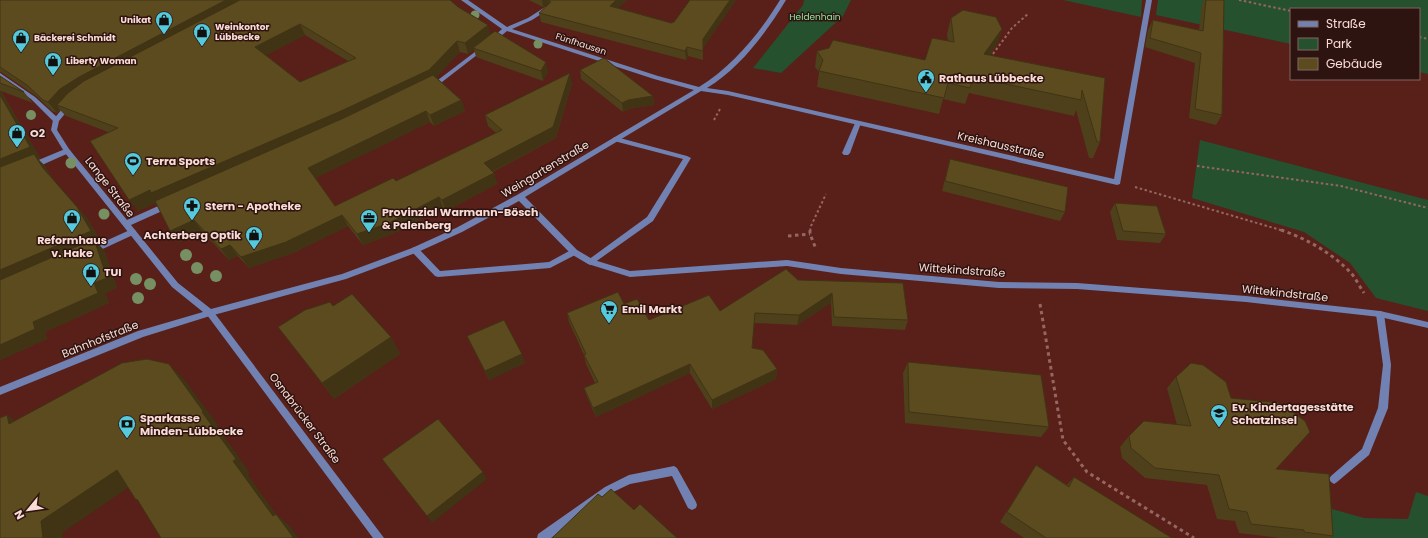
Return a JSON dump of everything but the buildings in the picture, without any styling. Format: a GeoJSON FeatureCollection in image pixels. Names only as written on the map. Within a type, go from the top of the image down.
{"type":"FeatureCollection","features":[{"type":"Feature","properties":{"kind":"street","name":"Fünfhausen"},"geometry":{"type":"LineString","coordinates":[[464,0],[506,29],[656,78],[700,89]]}},
{"type":"Feature","properties":{"kind":"street"},"geometry":{"type":"LineString","coordinates":[[426,87],[440,80],[506,29],[530,19],[560,0]]}},
{"type":"Feature","properties":{"kind":"street","name":"Weingartenstraße"},"geometry":{"type":"LineString","coordinates":[[210,313],[343,276],[415,250],[459,230],[520,197],[700,89],[724,73],[753,42],[772,18],[783,0]]}},
{"type":"Feature","properties":{"kind":"street"},"geometry":{"type":"LineString","coordinates":[[1117,182],[1149,0]]}},
{"type":"Feature","properties":{"kind":"street"},"geometry":{"type":"LineString","coordinates":[[0,75],[33,98],[56,120],[73,102]]}},
{"type":"Feature","properties":{"kind":"street","name":"Kreishausstraße"},"geometry":{"type":"LineString","coordinates":[[700,89],[728,93],[1117,182]]}},
{"type":"Feature","properties":{"kind":"street","name":"Lange Straße"},"geometry":{"type":"LineString","coordinates":[[56,120],[54,130],[67,151],[125,224],[175,285],[210,313]]}},
{"type":"Feature","properties":{"kind":"street"},"geometry":{"type":"LineString","coordinates":[[846,153],[858,123]]}},
{"type":"Feature","properties":{"kind":"street"},"geometry":{"type":"LineString","coordinates":[[591,262],[650,219],[687,158],[616,139]]}},
{"type":"Feature","properties":{"kind":"street"},"geometry":{"type":"LineString","coordinates":[[27,168],[67,151]]}},
{"type":"Feature","properties":{"kind":"street","name":"Wittekindstraße"},"geometry":{"type":"LineString","coordinates":[[520,197],[574,252],[591,262],[630,274],[787,263],[857,272],[999,284],[1077,286],[1246,299],[1380,314],[1428,325]]}},
{"type":"Feature","properties":{"kind":"street"},"geometry":{"type":"LineString","coordinates":[[125,224],[172,204]]}},
{"type":"Feature","properties":{"kind":"street"},"geometry":{"type":"LineString","coordinates":[[80,256],[132,232]]}},
{"type":"Feature","properties":{"kind":"street"},"geometry":{"type":"LineString","coordinates":[[415,250],[438,274],[550,265],[574,252]]}},
{"type":"Feature","properties":{"kind":"street","name":"Bahnhofstraße"},"geometry":{"type":"LineString","coordinates":[[0,391],[140,334],[210,313]]}},
{"type":"Feature","properties":{"kind":"street","name":"Osnabrücker Straße"},"geometry":{"type":"LineString","coordinates":[[210,313],[379,538]]}},
{"type":"Feature","properties":{"kind":"street"},"geometry":{"type":"LineString","coordinates":[[1334,479],[1366,452],[1383,408],[1387,365],[1380,314]]}},
{"type":"Feature","properties":{"kind":"street"},"geometry":{"type":"LineString","coordinates":[[542,538],[608,490],[629,480],[674,470],[692,505]]}},
{"type":"Feature","properties":{"kind":"path"},"geometry":{"type":"LineString","coordinates":[[1239,0],[1290,10]]}},
{"type":"Feature","properties":{"kind":"path"},"geometry":{"type":"LineString","coordinates":[[986,63],[1012,28],[1029,12]]}},
{"type":"Feature","properties":{"kind":"path"},"geometry":{"type":"LineString","coordinates":[[714,120],[719,110]]}},
{"type":"Feature","properties":{"kind":"path"},"geometry":{"type":"LineString","coordinates":[[1197,166],[1341,186],[1428,208]]}},
{"type":"Feature","properties":{"kind":"path"},"geometry":{"type":"LineString","coordinates":[[1117,182],[1252,221],[1298,236],[1321,249],[1349,270],[1367,299],[1380,314]]}},
{"type":"Feature","properties":{"kind":"path"},"geometry":{"type":"LineString","coordinates":[[816,246],[810,234],[811,226],[826,194]]}},
{"type":"Feature","properties":{"kind":"path"},"geometry":{"type":"LineString","coordinates":[[788,236],[810,234]]}},
{"type":"Feature","properties":{"kind":"path"},"geometry":{"type":"LineString","coordinates":[[1036,285],[1063,440],[1087,472],[1194,538]]}},
{"type":"Feature","properties":{"kind":"green space","name":"Heldenhain"},"geometry":{"type":"Polygon","coordinates":[[[804,0],[851,0],[843,16],[781,73],[753,68],[803,5],[804,0]]]}},
{"type":"Feature","properties":{"kind":"green space"},"geometry":{"type":"Polygon","coordinates":[[[1063,0],[1142,0],[1141,17],[1063,0]]]}},
{"type":"Feature","properties":{"kind":"green space"},"geometry":{"type":"Polygon","coordinates":[[[1158,0],[1428,0],[1428,74],[1420,72],[1420,8],[1290,8],[1290,44],[1156,15],[1158,0]]]}},
{"type":"Feature","properties":{"kind":"green space"},"geometry":{"type":"Polygon","coordinates":[[[1200,140],[1428,200],[1428,311],[1376,298],[1350,263],[1304,232],[1192,198],[1200,140]]]}},
{"type":"Feature","properties":{"kind":"green space"},"geometry":{"type":"Polygon","coordinates":[[[1416,492],[1428,496],[1428,538],[1324,538],[1325,507],[1364,518],[1408,519],[1416,492]]]}},
{"type":"Feature","properties":{"kind":"place","name":"Unikat"},"geometry":{"type":"Point","coordinates":[164,35]}},
{"type":"Feature","properties":{"kind":"place","name":"Weinkontor Lübbecke"},"geometry":{"type":"Point","coordinates":[202,47]}},
{"type":"Feature","properties":{"kind":"place","name":"Bäckerei Schmidt"},"geometry":{"type":"Point","coordinates":[21,53]}},
{"type":"Feature","properties":{"kind":"place","name":"Liberty Woman"},"geometry":{"type":"Point","coordinates":[53,76]}},
{"type":"Feature","properties":{"kind":"place","name":"Rathaus Lübbecke"},"geometry":{"type":"Point","coordinates":[926,93]}},
{"type":"Feature","properties":{"kind":"place","name":"O2"},"geometry":{"type":"Point","coordinates":[17,148]}},
{"type":"Feature","properties":{"kind":"place","name":"Terra Sports"},"geometry":{"type":"Point","coordinates":[133,176]}},
{"type":"Feature","properties":{"kind":"place","name":"Stern - Apotheke"},"geometry":{"type":"Point","coordinates":[192,221]}},
{"type":"Feature","properties":{"kind":"place","name":"Reformhaus v. Hake"},"geometry":{"type":"Point","coordinates":[72,233]}},
{"type":"Feature","properties":{"kind":"place","name":"Provinzial Warmann-Bösch & Palenberg"},"geometry":{"type":"Point","coordinates":[369,233]}},
{"type":"Feature","properties":{"kind":"place","name":"Achterberg Optik"},"geometry":{"type":"Point","coordinates":[254,250]}},
{"type":"Feature","properties":{"kind":"place","name":"TUI"},"geometry":{"type":"Point","coordinates":[91,287]}},
{"type":"Feature","properties":{"kind":"place","name":"Emil Markt"},"geometry":{"type":"Point","coordinates":[609,324]}},
{"type":"Feature","properties":{"kind":"place","name":"Ev. Kindertagesstätte Schatzinsel"},"geometry":{"type":"Point","coordinates":[1219,428]}},
{"type":"Feature","properties":{"kind":"place","name":"Sparkasse Minden-Lübbecke"},"geometry":{"type":"Point","coordinates":[127,439]}}]}
